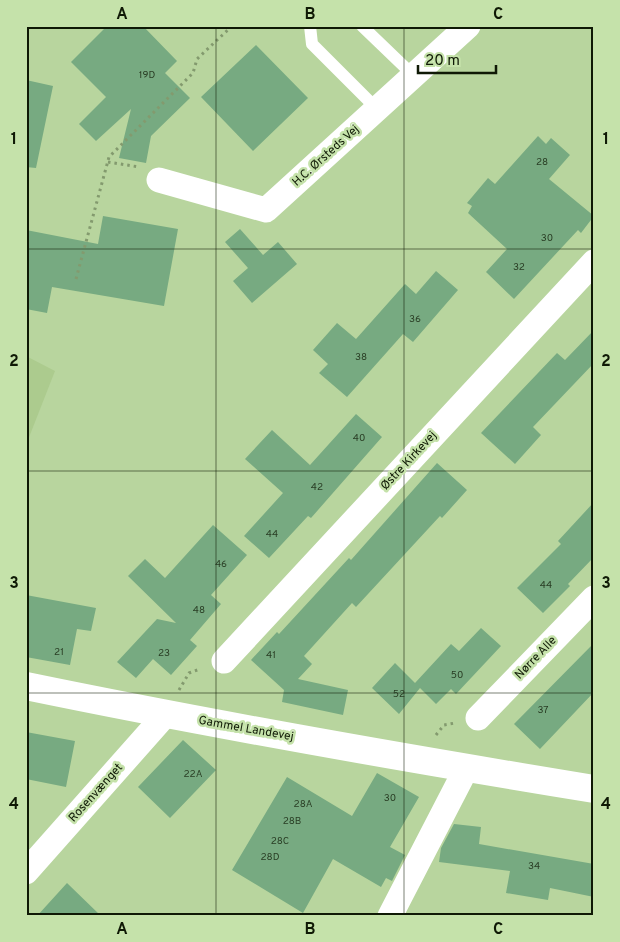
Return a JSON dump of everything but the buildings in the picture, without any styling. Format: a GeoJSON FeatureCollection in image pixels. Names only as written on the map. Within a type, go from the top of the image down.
{"type":"FeatureCollection","features":[{"type":"Feature","properties":{"kind":"street","name":"H.C. Ørsteds Vej"},"geometry":{"type":"LineString","coordinates":[[159,180],[266,210],[468,26]]}},
{"type":"Feature","properties":{"kind":"street","name":"Østre Kirkevej"},"geometry":{"type":"LineString","coordinates":[[224,660],[594,262]]}},
{"type":"Feature","properties":{"kind":"street","name":"Nørre Alle"},"geometry":{"type":"LineString","coordinates":[[478,718],[594,598]]}},
{"type":"Feature","properties":{"kind":"street","name":"Gammel Landevej"},"geometry":{"type":"LineString","coordinates":[[26,686],[171,705],[466,768],[594,789]]}},
{"type":"Feature","properties":{"kind":"street","name":"Rosenvænget"},"geometry":{"type":"LineString","coordinates":[[26,872],[171,705]]}},
{"type":"Feature","properties":{"kind":"street"},"geometry":{"type":"LineString","coordinates":[[390,916],[466,768]]}},
{"type":"Feature","properties":{"kind":"lane"},"geometry":{"type":"LineString","coordinates":[[310,26],[312,44],[377,109]]}},
{"type":"Feature","properties":{"kind":"lane"},"geometry":{"type":"LineString","coordinates":[[362,26],[414,76]]}},
{"type":"Feature","properties":{"kind":"path"},"geometry":{"type":"LineString","coordinates":[[76,279],[109,157],[193,73],[197,59],[232,26]]}},
{"type":"Feature","properties":{"kind":"path"},"geometry":{"type":"LineString","coordinates":[[171,705],[189,673],[224,660]]}},
{"type":"Feature","properties":{"kind":"shaded area"},"geometry":{"type":"Polygon","coordinates":[[[26,356],[55,371],[26,445],[26,356]]]}}]}
